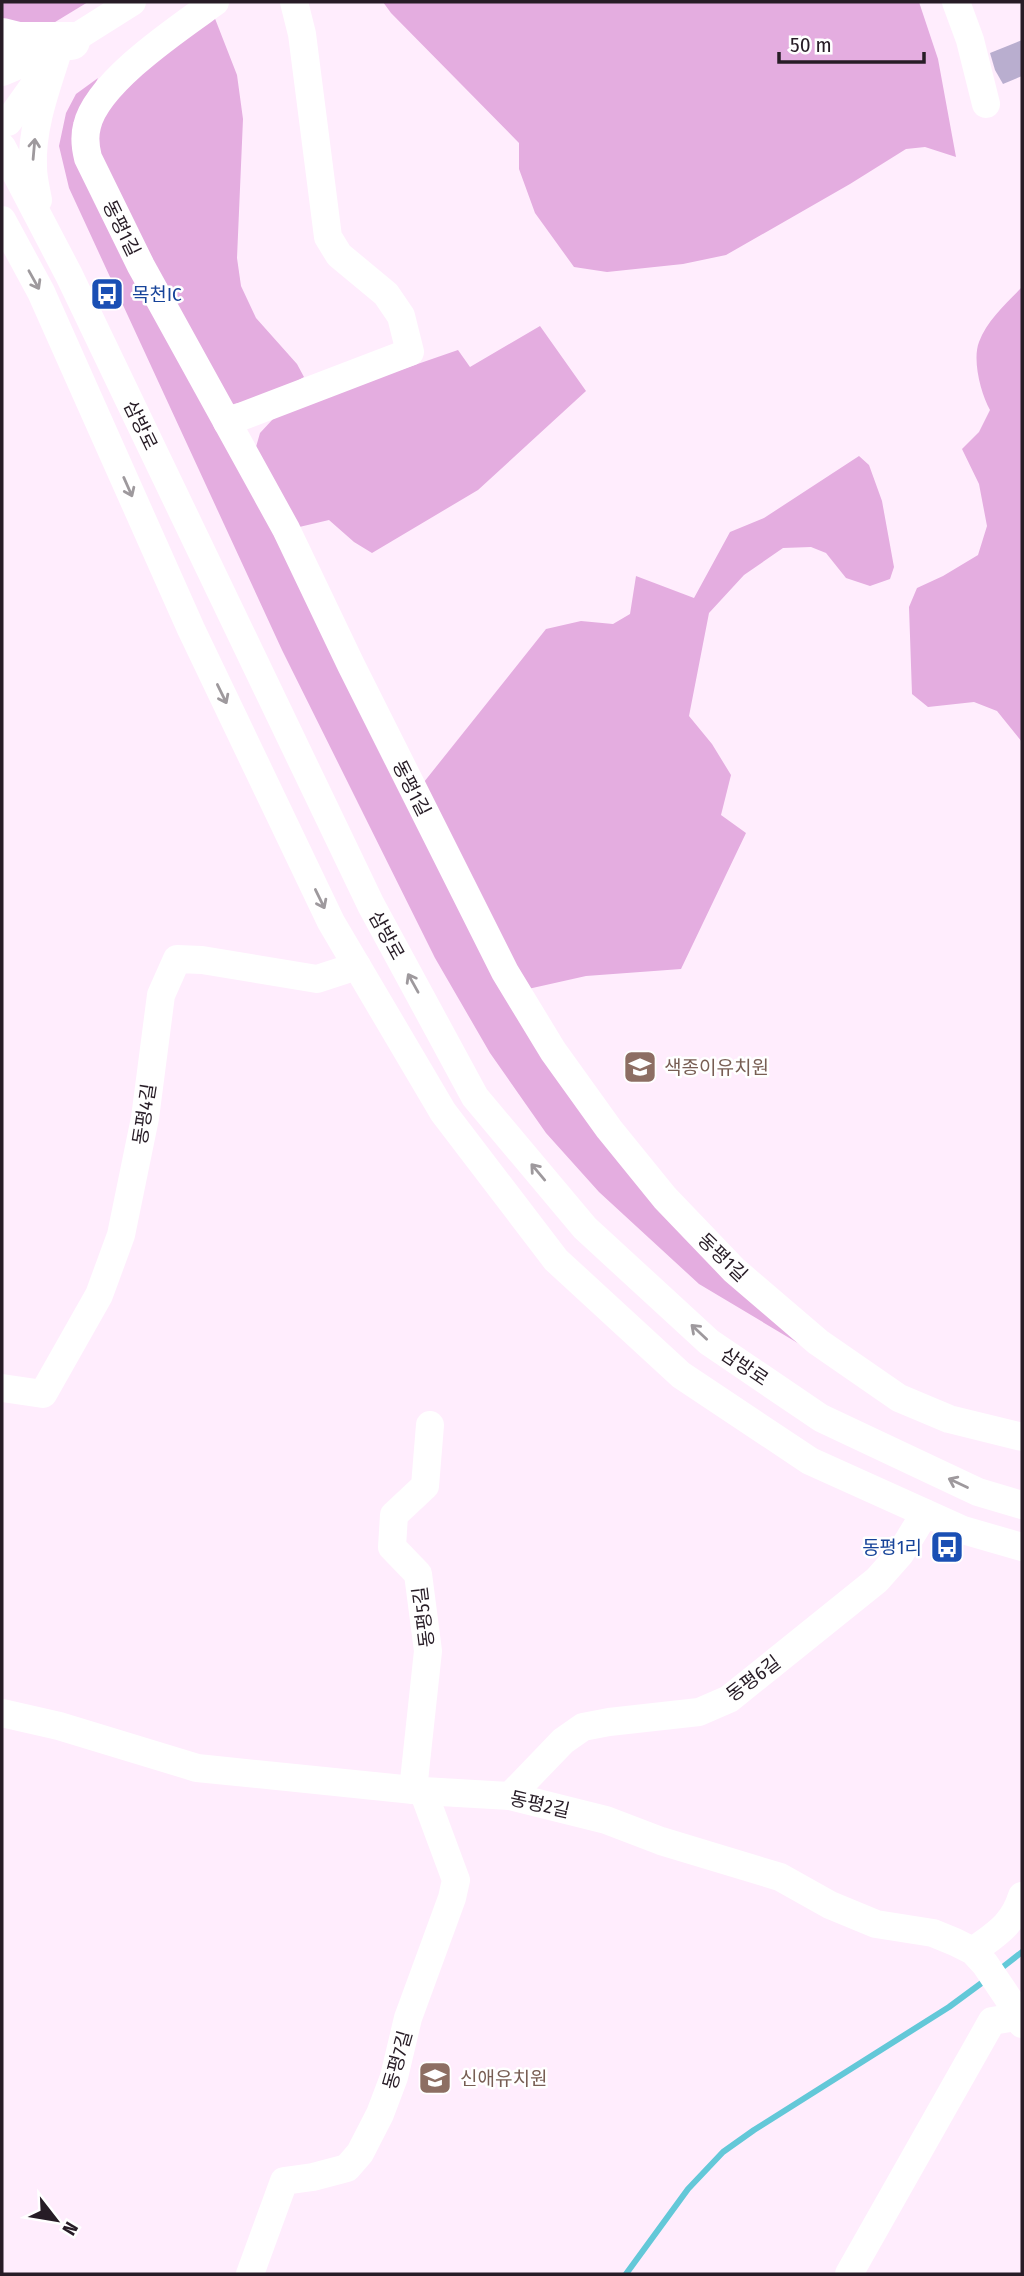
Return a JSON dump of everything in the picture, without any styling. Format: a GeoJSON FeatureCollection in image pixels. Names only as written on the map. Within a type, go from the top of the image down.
{"type":"FeatureCollection","features":[{"type":"Feature","properties":{"kind":"highway"},"geometry":{"type":"LineString","coordinates":[[2,37],[18,41],[65,44]]}},
{"type":"Feature","properties":{"kind":"street"},"geometry":{"type":"LineString","coordinates":[[2,72],[65,44],[132,2]]}},
{"type":"Feature","properties":{"kind":"street","name":"동평1길"},"geometry":{"type":"LineString","coordinates":[[215,2],[164,39],[119,78],[92,111],[84,141],[88,158],[141,266],[286,529],[369,702],[505,972],[553,1051],[609,1129],[665,1198],[734,1270],[818,1342],[899,1398],[949,1419],[1022,1437]]}},
{"type":"Feature","properties":{"kind":"street"},"geometry":{"type":"LineString","coordinates":[[227,422],[410,352],[401,316],[386,294],[339,255],[328,237],[302,34],[294,2]]}},
{"type":"Feature","properties":{"kind":"street"},"geometry":{"type":"LineString","coordinates":[[956,2],[970,40],[986,104]]}},
{"type":"Feature","properties":{"kind":"street"},"geometry":{"type":"LineString","coordinates":[[4,135],[65,44]]}},
{"type":"Feature","properties":{"kind":"street"},"geometry":{"type":"LineString","coordinates":[[40,217],[33,166],[36,133],[42,100],[65,44]]}},
{"type":"Feature","properties":{"kind":"street","name":"삼방로"},"geometry":{"type":"LineString","coordinates":[[2,92],[9,111],[4,135],[40,217],[371,905],[475,1097],[585,1228],[709,1342],[821,1418],[978,1492],[1022,1505]]}},
{"type":"Feature","properties":{"kind":"street","name":"삼방로"},"geometry":{"type":"LineString","coordinates":[[6,233],[41,292],[191,629],[331,922],[443,1112],[556,1260],[681,1375],[810,1461],[963,1530],[1022,1547]]}},
{"type":"Feature","properties":{"kind":"street","name":"동평4길"},"geometry":{"type":"LineString","coordinates":[[2,1388],[43,1394],[99,1295],[121,1235],[145,1118],[161,995],[177,959],[202,960],[317,979],[357,966]]}},
{"type":"Feature","properties":{"kind":"street","name":"동평5길"},"geometry":{"type":"LineString","coordinates":[[418,1791],[428,1651],[418,1574],[392,1547],[394,1515],[425,1486],[430,1425]]}},
{"type":"Feature","properties":{"kind":"street","name":"동평6길"},"geometry":{"type":"LineString","coordinates":[[510,1796],[563,1741],[583,1727],[699,1712],[729,1699],[877,1580],[900,1555],[925,1513]]}},
{"type":"Feature","properties":{"kind":"street","name":"동평2길"},"geometry":{"type":"LineString","coordinates":[[2,1713],[59,1726],[197,1769],[418,1791],[510,1796],[606,1820],[661,1841],[780,1877],[830,1905],[876,1924],[933,1933],[979,1958]]}},
{"type":"Feature","properties":{"kind":"street","name":"동평7길"},"geometry":{"type":"LineString","coordinates":[[250,2274],[284,2181],[347,2168],[360,2153],[380,2114],[394,2077],[408,2018],[452,1898],[456,1880],[418,1791]]}},
{"type":"Feature","properties":{"kind":"street"},"geometry":{"type":"LineString","coordinates":[[849,2274],[992,2021],[1017,2015],[979,1958],[1007,1926],[1022,1896]]}},
{"type":"Feature","properties":{"kind":"shaded area"},"geometry":{"type":"Polygon","coordinates":[[[2,2],[88,2],[37,33],[2,33],[2,2]]]}},
{"type":"Feature","properties":{"kind":"shaded area"},"geometry":{"type":"Polygon","coordinates":[[[383,2],[919,2],[938,59],[956,157],[925,147],[906,149],[726,255],[683,264],[607,272],[574,267],[535,213],[519,169],[519,143],[383,2]]]}},
{"type":"Feature","properties":{"kind":"shaded area"},"geometry":{"type":"Polygon","coordinates":[[[214,16],[237,75],[243,119],[237,258],[241,286],[256,318],[297,364],[304,377],[271,396],[229,405],[96,164],[100,116],[120,89],[214,16]]]}},
{"type":"Feature","properties":{"kind":"shaded area"},"geometry":{"type":"Polygon","coordinates":[[[98,78],[81,115],[208,407],[538,1048],[801,1345],[699,1284],[599,1192],[546,1133],[490,1053],[435,958],[282,650],[69,188],[59,146],[66,113],[76,94],[98,78]]]}},
{"type":"Feature","properties":{"kind":"shaded area"},"geometry":{"type":"Polygon","coordinates":[[[1022,287],[1022,742],[997,711],[974,702],[928,707],[912,694],[909,607],[917,588],[978,555],[987,526],[979,484],[962,449],[979,432],[990,410],[978,377],[977,349],[992,319],[1022,287]]]}},
{"type":"Feature","properties":{"kind":"shaded area"},"geometry":{"type":"Polygon","coordinates":[[[540,326],[586,391],[478,490],[372,553],[354,542],[329,520],[295,528],[256,447],[260,433],[273,419],[302,404],[458,350],[470,367],[540,326]]]}},
{"type":"Feature","properties":{"kind":"shaded area"},"geometry":{"type":"Polygon","coordinates":[[[859,456],[869,465],[882,501],[894,567],[890,579],[870,586],[846,578],[826,553],[811,547],[783,548],[744,575],[709,613],[689,716],[712,744],[731,775],[721,815],[746,833],[681,969],[586,976],[528,989],[420,787],[546,629],[581,621],[613,624],[630,614],[636,576],[694,598],[730,532],[764,518],[859,456]]]}},
{"type":"Feature","properties":{"kind":"building"},"geometry":{"type":"Polygon","coordinates":[[[1022,40],[1022,76],[1003,84],[990,53],[1022,40]]]}},
{"type":"Feature","properties":{"kind":"waterway"},"geometry":{"type":"LineString","coordinates":[[999,1970],[1022,1952]]}},
{"type":"Feature","properties":{"kind":"waterway"},"geometry":{"type":"LineString","coordinates":[[626,2274],[688,2189],[723,2152],[949,2007],[987,1979]]}},
{"type":"Feature","properties":{"kind":"place","name":"목천IC"},"geometry":{"type":"Point","coordinates":[107,294]}},
{"type":"Feature","properties":{"kind":"place","name":"색종이유치원"},"geometry":{"type":"Point","coordinates":[640,1067]}},
{"type":"Feature","properties":{"kind":"place","name":"동평1리"},"geometry":{"type":"Point","coordinates":[947,1547]}},
{"type":"Feature","properties":{"kind":"place","name":"신애유치원"},"geometry":{"type":"Point","coordinates":[435,2078]}}]}
